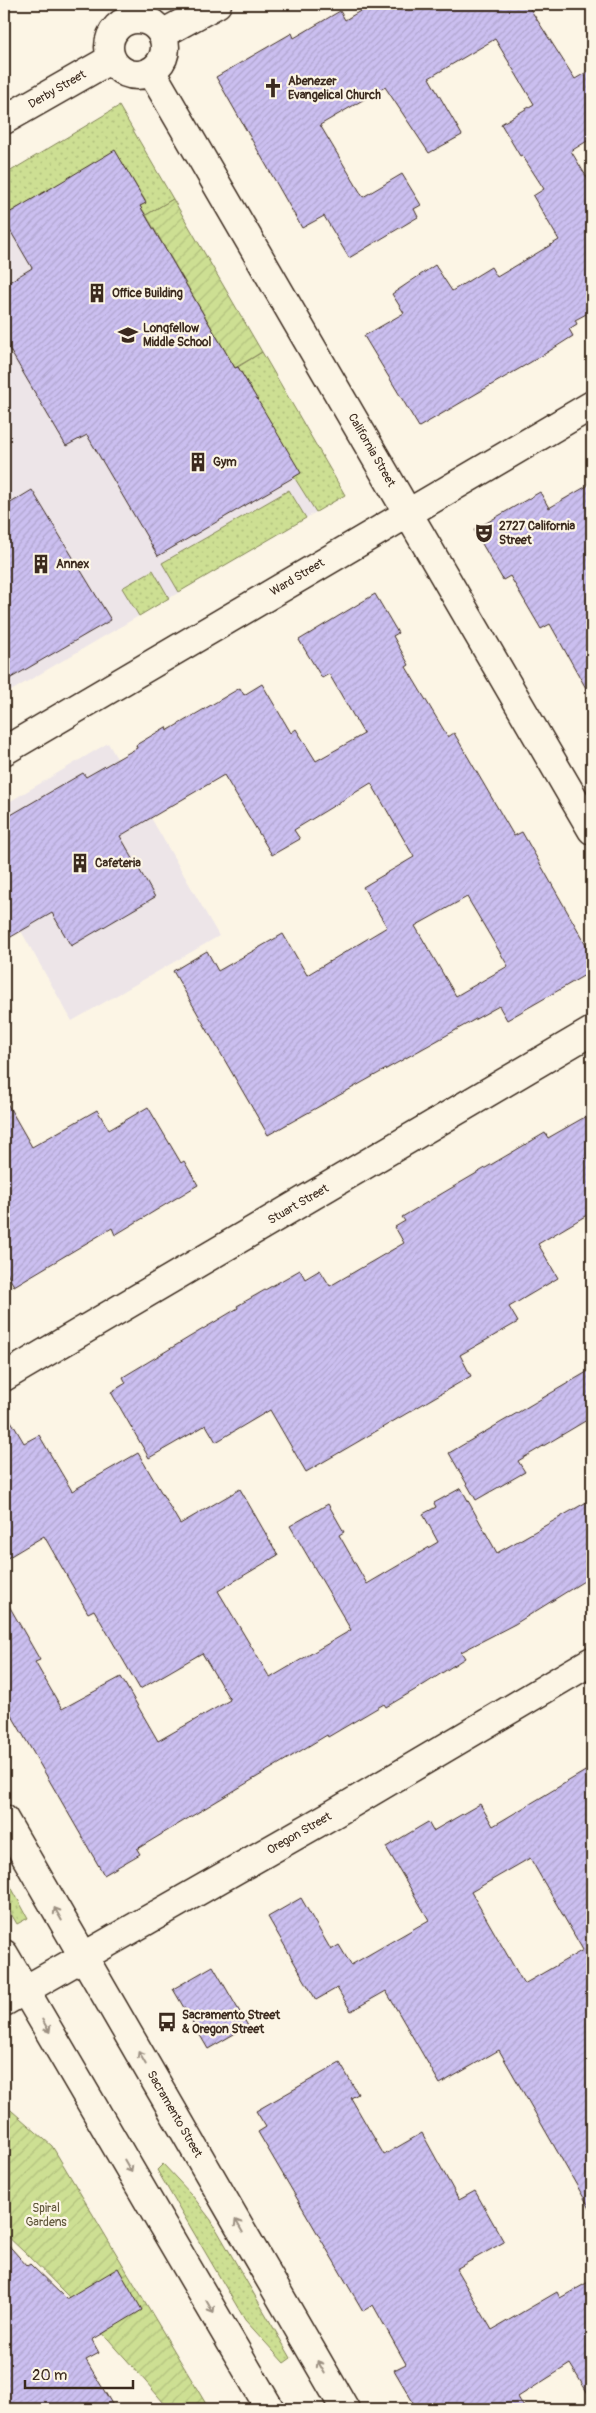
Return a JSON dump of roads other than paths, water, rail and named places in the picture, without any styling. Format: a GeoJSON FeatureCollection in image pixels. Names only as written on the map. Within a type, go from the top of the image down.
{"type":"FeatureCollection","features":[{"type":"Feature","properties":{"kind":"street"},"geometry":{"type":"LineString","coordinates":[[162,34],[217,4]]}},
{"type":"Feature","properties":{"kind":"street"},"geometry":{"type":"LineString","coordinates":[[117,13],[130,19],[145,20],[158,28],[162,34],[164,54],[161,61],[151,71],[144,74],[128,74],[121,70],[111,59],[109,52],[110,39],[117,27],[117,13]]}},
{"type":"Feature","properties":{"kind":"street","name":"Derby Street"},"geometry":{"type":"LineString","coordinates":[[4,120],[111,59]]}},
{"type":"Feature","properties":{"kind":"street","name":"California Street"},"geometry":{"type":"LineString","coordinates":[[151,71],[592,830]]}},
{"type":"Feature","properties":{"kind":"street","name":"Ward Street"},"geometry":{"type":"LineString","coordinates":[[4,751],[408,512],[592,406]]}},
{"type":"Feature","properties":{"kind":"street","name":"Stuart Street"},"geometry":{"type":"LineString","coordinates":[[4,1377],[592,1030]]}},
{"type":"Feature","properties":{"kind":"street","name":"Oregon Street"},"geometry":{"type":"LineString","coordinates":[[14,1996],[335,1813],[592,1661]]}},
{"type":"Feature","properties":{"kind":"street","name":"Sacramento Street"},"geometry":{"type":"LineString","coordinates":[[4,1819],[345,2409]]}},
{"type":"Feature","properties":{"kind":"street"},"geometry":{"type":"LineString","coordinates":[[4,1954],[14,1996],[270,2409]]}},
{"type":"Feature","properties":{"kind":"place","name":"Abenezer Evangelical Church"},"geometry":{"type":"Point","coordinates":[273,88]}},
{"type":"Feature","properties":{"kind":"place","name":"Office Building"},"geometry":{"type":"Point","coordinates":[97,293]}},
{"type":"Feature","properties":{"kind":"place","name":"Longfellow Middle School"},"geometry":{"type":"Point","coordinates":[128,335]}},
{"type":"Feature","properties":{"kind":"place","name":"Gym"},"geometry":{"type":"Point","coordinates":[198,462]}},
{"type":"Feature","properties":{"kind":"place","name":"2727 California Street"},"geometry":{"type":"Point","coordinates":[484,533]}},
{"type":"Feature","properties":{"kind":"place","name":"Annex"},"geometry":{"type":"Point","coordinates":[41,564]}},
{"type":"Feature","properties":{"kind":"place","name":"Cafeteria"},"geometry":{"type":"Point","coordinates":[80,863]}},
{"type":"Feature","properties":{"kind":"place","name":"Sacramento Street & Oregon Street"},"geometry":{"type":"Point","coordinates":[167,2022]}},
{"type":"Feature","properties":{"kind":"park label","name":"Spiral Gardens"},"geometry":{"type":"Point","coordinates":[46,2215]}}]}
